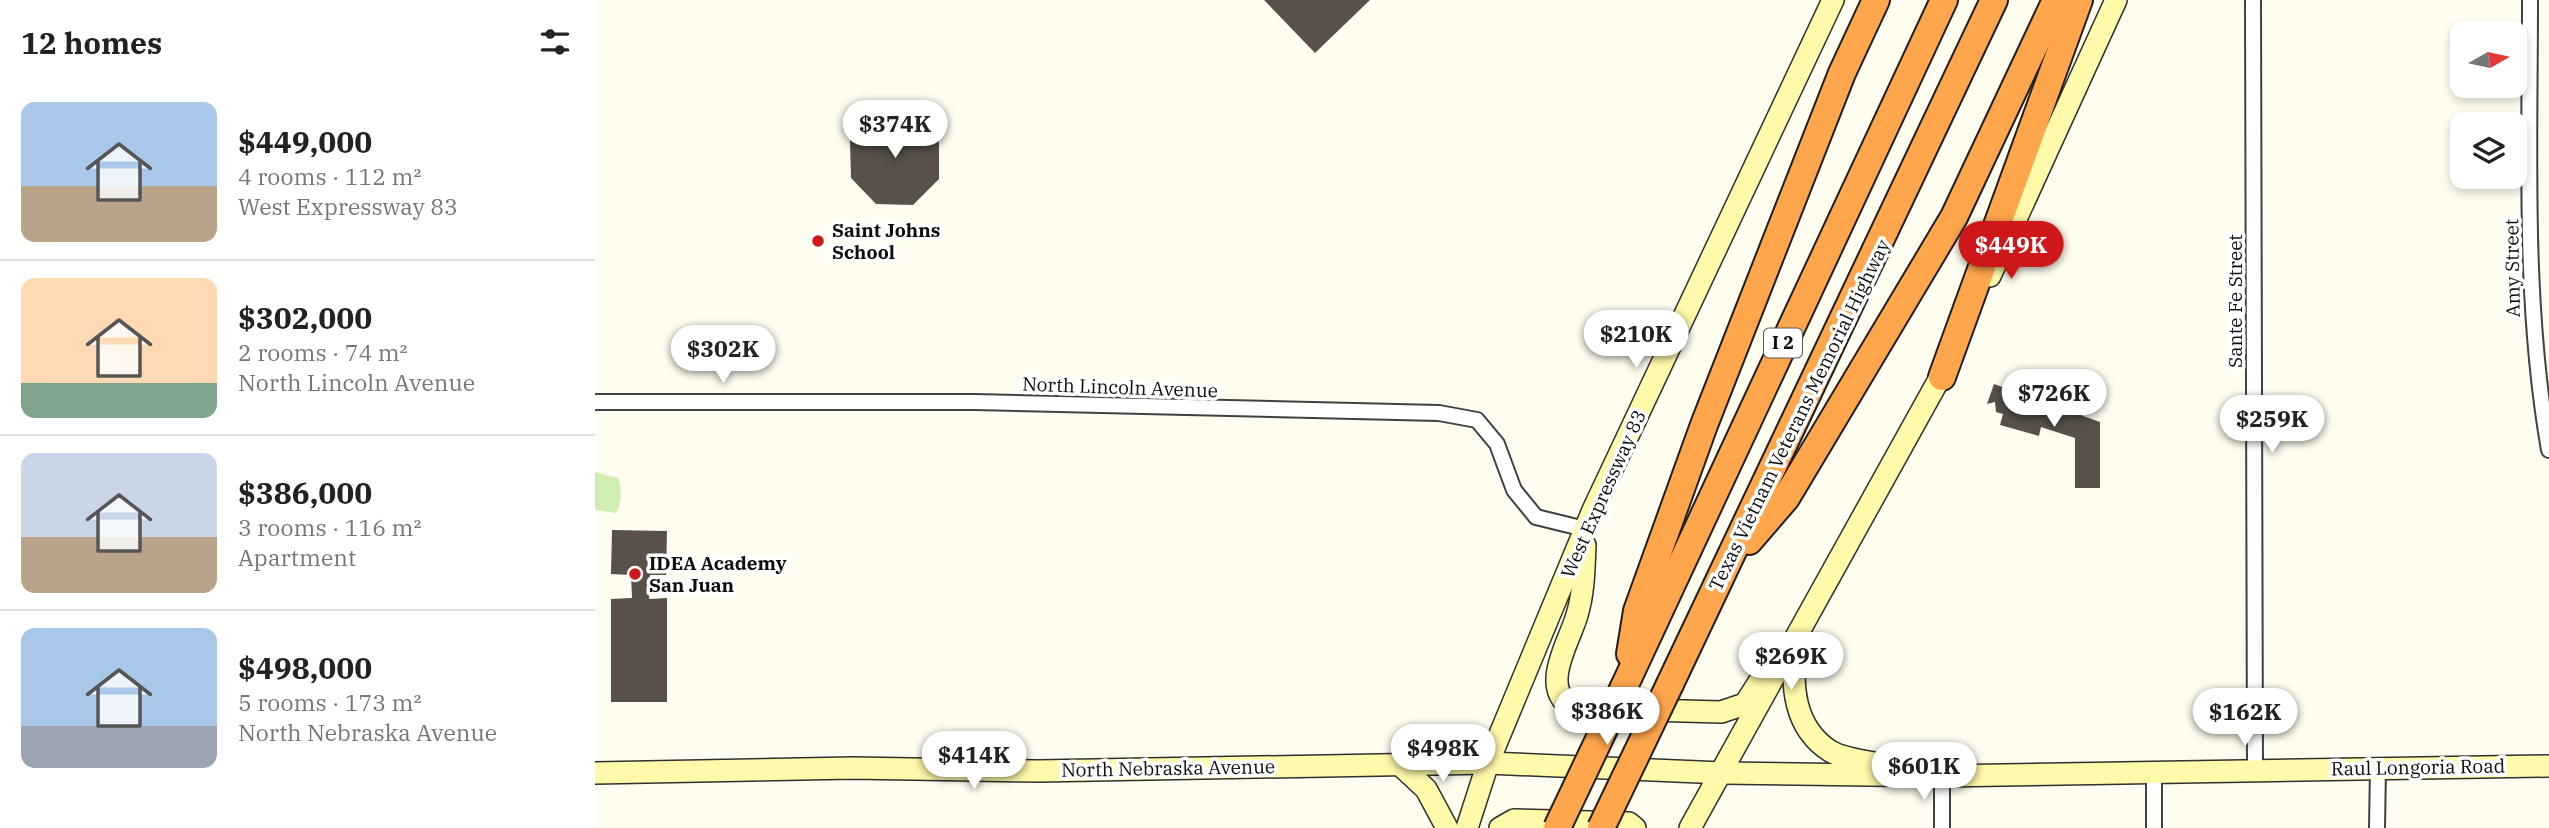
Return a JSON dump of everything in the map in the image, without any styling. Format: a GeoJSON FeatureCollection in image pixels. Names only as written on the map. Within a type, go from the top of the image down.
{"type":"FeatureCollection","features":[{"type":"Feature","properties":{"kind":"highway"},"geometry":{"type":"LineString","coordinates":[[1624,687],[1637,611],[1704,425],[1842,73],[1876,0]]}},
{"type":"Feature","properties":{"kind":"highway","name":"I 2"},"geometry":{"type":"LineString","coordinates":[[1557,828],[1944,0]]}},
{"type":"Feature","properties":{"kind":"highway","name":"Texas Vietnam Veterans Memorial Highway"},"geometry":{"type":"LineString","coordinates":[[1601,828],[1994,0]]}},
{"type":"Feature","properties":{"kind":"highway"},"geometry":{"type":"LineString","coordinates":[[1727,566],[1786,498],[1954,217],[2056,0]]}},
{"type":"Feature","properties":{"kind":"highway"},"geometry":{"type":"LineString","coordinates":[[1942,376],[2079,0]]}},
{"type":"Feature","properties":{"kind":"main road","name":"West Expressway 83"},"geometry":{"type":"LineString","coordinates":[[1467,828],[1489,763],[1585,529],[1833,0]]}},
{"type":"Feature","properties":{"kind":"main road"},"geometry":{"type":"LineString","coordinates":[[1690,828],[1942,376],[2116,0]]}},
{"type":"Feature","properties":{"kind":"main road"},"geometry":{"type":"LineString","coordinates":[[1585,529],[1581,596],[1558,666],[1557,687],[1567,705],[1573,708],[1730,710],[1745,704],[1781,651],[1800,631]]}},
{"type":"Feature","properties":{"kind":"main road"},"geometry":{"type":"LineString","coordinates":[[1800,631],[1794,663],[1794,697],[1808,728],[1831,751],[1934,775]]}},
{"type":"Feature","properties":{"kind":"main road"},"geometry":{"type":"LineString","coordinates":[[1398,763],[1426,789],[1447,828]]}},
{"type":"Feature","properties":{"kind":"main road","name":"Raul Longoria Road"},"geometry":{"type":"LineString","coordinates":[[1489,763],[1723,773],[1934,775],[2549,766]]}},
{"type":"Feature","properties":{"kind":"main road","name":"North Nebraska Avenue"},"geometry":{"type":"LineString","coordinates":[[595,773],[852,768],[1039,771],[1489,763]]}},
{"type":"Feature","properties":{"kind":"main road"},"geometry":{"type":"LineString","coordinates":[[1500,828],[1514,820],[1629,823],[1635,828]]}},
{"type":"Feature","properties":{"kind":"street","name":"Sante Fe Street"},"geometry":{"type":"LineString","coordinates":[[2253,0],[2255,769]]}},
{"type":"Feature","properties":{"kind":"street","name":"Amy Street"},"geometry":{"type":"LineString","coordinates":[[2531,0],[2530,293],[2534,355],[2549,450]]}},
{"type":"Feature","properties":{"kind":"street","name":"North Lincoln Avenue"},"geometry":{"type":"LineString","coordinates":[[595,402],[975,402],[1439,413],[1477,420],[1497,444],[1514,490],[1536,517],[1585,529]]}},
{"type":"Feature","properties":{"kind":"street"},"geometry":{"type":"LineString","coordinates":[[2377,828],[2378,767]]}},
{"type":"Feature","properties":{"kind":"street"},"geometry":{"type":"LineString","coordinates":[[2154,770],[2154,828]]}},
{"type":"Feature","properties":{"kind":"street"},"geometry":{"type":"LineString","coordinates":[[1934,775],[1942,828]]}},
{"type":"Feature","properties":{"kind":"green space"},"geometry":{"type":"Polygon","coordinates":[[[595,472],[618,478],[621,496],[616,513],[595,510],[595,472]]]}},
{"type":"Feature","properties":{"kind":"building"},"geometry":{"type":"Polygon","coordinates":[[[1264,0],[1370,0],[1315,53],[1264,0]]]}},
{"type":"Feature","properties":{"kind":"building"},"geometry":{"type":"Polygon","coordinates":[[[877,115],[914,116],[939,142],[939,179],[913,205],[876,204],[851,178],[850,141],[877,115]]]}},
{"type":"Feature","properties":{"kind":"building"},"geometry":{"type":"Polygon","coordinates":[[[1994,384],[2100,422],[2100,488],[2075,488],[2075,438],[2041,427],[2039,436],[2000,425],[2003,414],[1996,412],[1995,402],[1987,404],[1994,384]]]}},
{"type":"Feature","properties":{"kind":"building"},"geometry":{"type":"Polygon","coordinates":[[[612,530],[667,531],[666,575],[650,575],[649,599],[667,598],[667,702],[611,702],[611,599],[632,598],[631,575],[611,574],[612,530]]]}},
{"type":"Feature","properties":{"kind":"place","name":"Saint Johns School"},"geometry":{"type":"Point","coordinates":[818,241]}},
{"type":"Feature","properties":{"kind":"place","name":"IDEA Academy San Juan"},"geometry":{"type":"Point","coordinates":[635,574]}}]}
